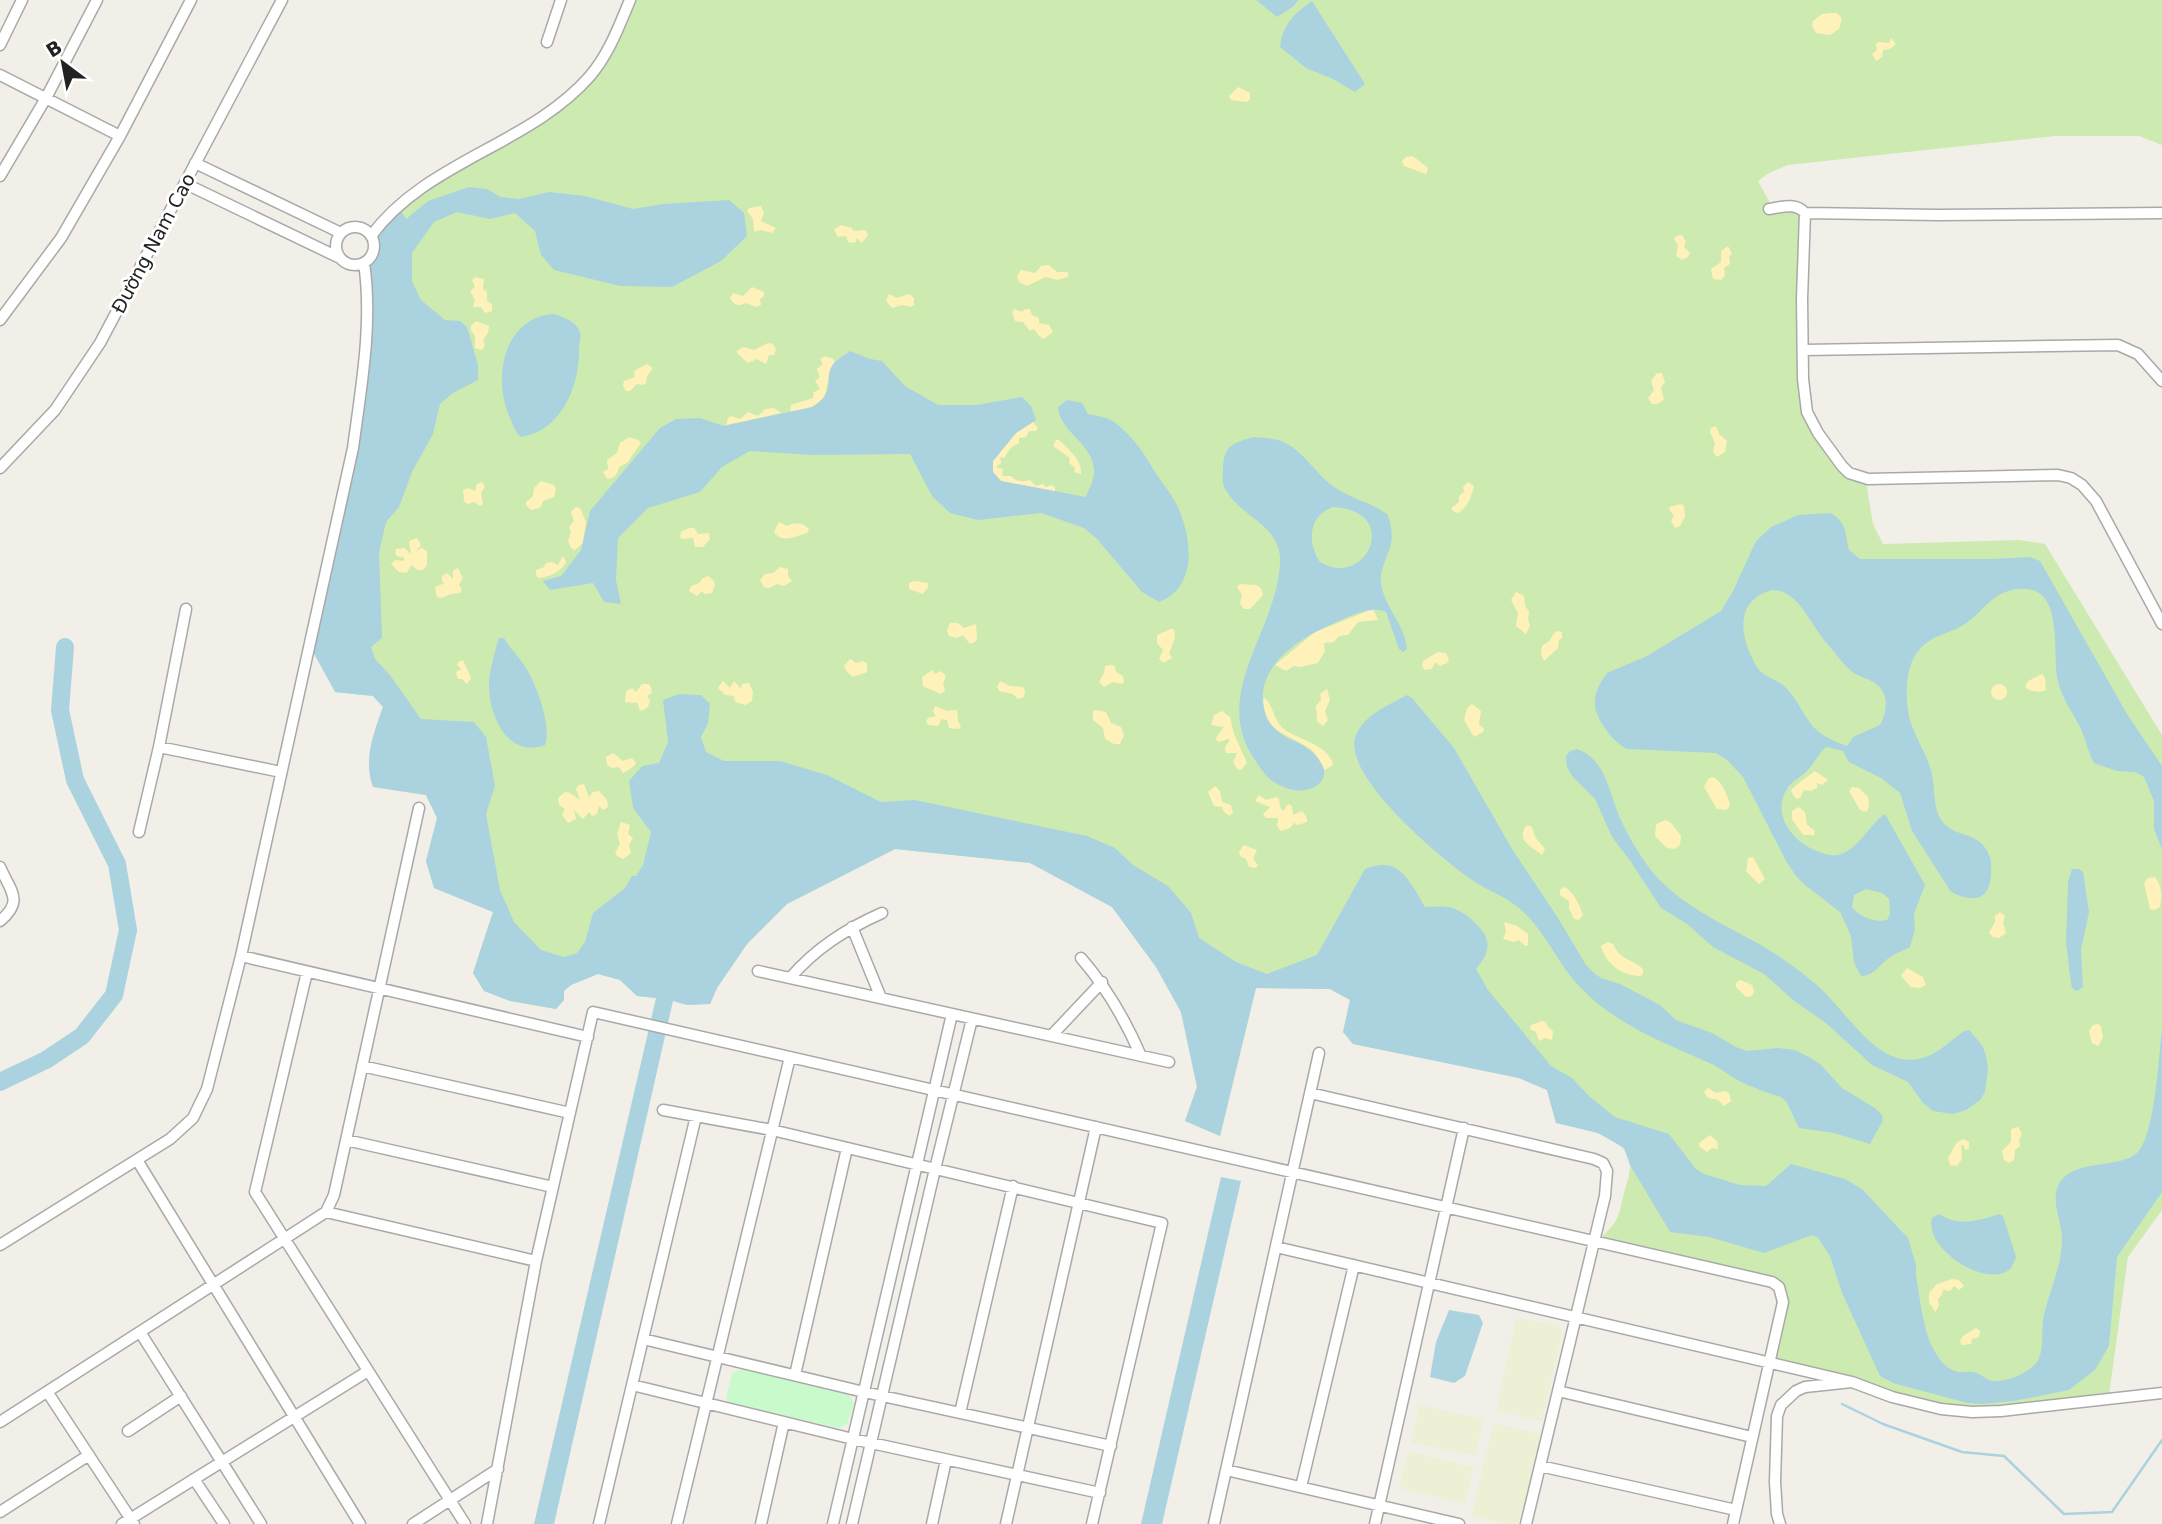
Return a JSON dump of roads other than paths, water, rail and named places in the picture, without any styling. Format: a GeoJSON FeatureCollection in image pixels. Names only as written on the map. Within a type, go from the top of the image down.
{"type":"FeatureCollection","features":[{"type":"Feature","properties":{"kind":"street"},"geometry":{"type":"LineString","coordinates":[[0,45],[22,0]]}},
{"type":"Feature","properties":{"kind":"street"},"geometry":{"type":"LineString","coordinates":[[0,176],[46,98],[97,0]]}},
{"type":"Feature","properties":{"kind":"street"},"geometry":{"type":"LineString","coordinates":[[0,320],[61,238],[120,136],[191,0]]}},
{"type":"Feature","properties":{"kind":"street","name":"Đường Nam Cao"},"geometry":{"type":"LineString","coordinates":[[0,468],[55,410],[100,343],[282,0]]}},
{"type":"Feature","properties":{"kind":"street"},"geometry":{"type":"LineString","coordinates":[[547,43],[561,0]]}},
{"type":"Feature","properties":{"kind":"street"},"geometry":{"type":"LineString","coordinates":[[371,236],[394,208],[422,187],[496,145],[574,92],[591,75],[610,46],[630,0]]}},
{"type":"Feature","properties":{"kind":"street"},"geometry":{"type":"LineString","coordinates":[[0,75],[120,136]]}},
{"type":"Feature","properties":{"kind":"street"},"geometry":{"type":"LineString","coordinates":[[186,184],[351,265],[364,263],[372,254],[374,248],[371,236],[357,228],[341,233],[195,163]]}},
{"type":"Feature","properties":{"kind":"street"},"geometry":{"type":"LineString","coordinates":[[1769,209],[1792,206],[1800,207],[1805,213],[1802,288],[1803,379],[1807,412],[1825,443],[1849,473],[1880,480],[2042,475],[2071,478],[2082,485],[2096,501],[2162,624]]}},
{"type":"Feature","properties":{"kind":"street"},"geometry":{"type":"LineString","coordinates":[[1805,213],[2162,213]]}},
{"type":"Feature","properties":{"kind":"street"},"geometry":{"type":"LineString","coordinates":[[341,233],[337,243],[341,258]]}},
{"type":"Feature","properties":{"kind":"street"},"geometry":{"type":"LineString","coordinates":[[0,1245],[170,1139],[193,1118],[207,1089],[241,957],[353,448],[362,383],[368,291],[364,263]]}},
{"type":"Feature","properties":{"kind":"street"},"geometry":{"type":"LineString","coordinates":[[1804,350],[2118,345],[2138,354],[2162,380]]}},
{"type":"Feature","properties":{"kind":"street"},"geometry":{"type":"LineString","coordinates":[[139,832],[186,609]]}},
{"type":"Feature","properties":{"kind":"street"},"geometry":{"type":"LineString","coordinates":[[159,747],[281,772]]}},
{"type":"Feature","properties":{"kind":"street"},"geometry":{"type":"LineString","coordinates":[[0,1422],[326,1212],[334,1195],[419,808]]}},
{"type":"Feature","properties":{"kind":"street"},"geometry":{"type":"LineString","coordinates":[[0,867],[15,901],[13,910],[0,921]]}},
{"type":"Feature","properties":{"kind":"street"},"geometry":{"type":"LineString","coordinates":[[790,978],[816,951],[882,913]]}},
{"type":"Feature","properties":{"kind":"street"},"geometry":{"type":"LineString","coordinates":[[852,928],[881,998]]}},
{"type":"Feature","properties":{"kind":"street"},"geometry":{"type":"LineString","coordinates":[[241,957],[587,1037]]}},
{"type":"Feature","properties":{"kind":"street"},"geometry":{"type":"LineString","coordinates":[[1081,958],[1102,982],[1119,1008],[1141,1056]]}},
{"type":"Feature","properties":{"kind":"street"},"geometry":{"type":"LineString","coordinates":[[758,971],[1169,1062]]}},
{"type":"Feature","properties":{"kind":"street"},"geometry":{"type":"LineString","coordinates":[[307,972],[255,1192],[465,1524]]}},
{"type":"Feature","properties":{"kind":"street"},"geometry":{"type":"LineString","coordinates":[[1051,1036],[1102,982]]}},
{"type":"Feature","properties":{"kind":"street"},"geometry":{"type":"LineString","coordinates":[[487,1524],[536,1261],[593,1013],[1777,1285],[1783,1302],[1733,1524]]}},
{"type":"Feature","properties":{"kind":"street"},"geometry":{"type":"LineString","coordinates":[[833,1524],[952,1014]]}},
{"type":"Feature","properties":{"kind":"street"},"geometry":{"type":"LineString","coordinates":[[852,1524],[972,1019]]}},
{"type":"Feature","properties":{"kind":"street"},"geometry":{"type":"LineString","coordinates":[[1215,1524],[1319,1054]]}},
{"type":"Feature","properties":{"kind":"street"},"geometry":{"type":"LineString","coordinates":[[677,1524],[790,1057]]}},
{"type":"Feature","properties":{"kind":"street"},"geometry":{"type":"LineString","coordinates":[[362,1066],[570,1113]]}},
{"type":"Feature","properties":{"kind":"street"},"geometry":{"type":"LineString","coordinates":[[1310,1093],[1594,1158],[1603,1163],[1606,1171],[1605,1196],[1526,1524]]}},
{"type":"Feature","properties":{"kind":"street"},"geometry":{"type":"LineString","coordinates":[[663,1110],[772,1130],[1162,1223],[1093,1524]]}},
{"type":"Feature","properties":{"kind":"street"},"geometry":{"type":"LineString","coordinates":[[599,1524],[696,1116]]}},
{"type":"Feature","properties":{"kind":"street"},"geometry":{"type":"LineString","coordinates":[[1006,1524],[1096,1128]]}},
{"type":"Feature","properties":{"kind":"street"},"geometry":{"type":"LineString","coordinates":[[1375,1524],[1464,1128]]}},
{"type":"Feature","properties":{"kind":"street"},"geometry":{"type":"LineString","coordinates":[[346,1140],[553,1188]]}},
{"type":"Feature","properties":{"kind":"street"},"geometry":{"type":"LineString","coordinates":[[794,1376],[847,1149]]}},
{"type":"Feature","properties":{"kind":"street"},"geometry":{"type":"LineString","coordinates":[[137,1160],[360,1524]]}},
{"type":"Feature","properties":{"kind":"street"},"geometry":{"type":"LineString","coordinates":[[960,1413],[1013,1186]]}},
{"type":"Feature","properties":{"kind":"street"},"geometry":{"type":"LineString","coordinates":[[326,1212],[536,1261]]}},
{"type":"Feature","properties":{"kind":"street"},"geometry":{"type":"LineString","coordinates":[[1276,1247],[1852,1382],[1892,1397],[1941,1409],[2001,1411],[2162,1393]]}},
{"type":"Feature","properties":{"kind":"street"},"geometry":{"type":"LineString","coordinates":[[1301,1487],[1354,1265]]}},
{"type":"Feature","properties":{"kind":"street"},"geometry":{"type":"LineString","coordinates":[[140,1332],[261,1524]]}},
{"type":"Feature","properties":{"kind":"street"},"geometry":{"type":"LineString","coordinates":[[643,1339],[794,1376],[1111,1446]]}},
{"type":"Feature","properties":{"kind":"street"},"geometry":{"type":"LineString","coordinates":[[48,1393],[129,1522],[368,1371]]}},
{"type":"Feature","properties":{"kind":"street"},"geometry":{"type":"LineString","coordinates":[[1780,1524],[1775,1482],[1777,1416],[1781,1405],[1796,1391],[1805,1387],[1852,1382]]}},
{"type":"Feature","properties":{"kind":"street"},"geometry":{"type":"LineString","coordinates":[[632,1385],[853,1439],[1100,1493]]}},
{"type":"Feature","properties":{"kind":"street"},"geometry":{"type":"LineString","coordinates":[[1558,1391],[1752,1437]]}},
{"type":"Feature","properties":{"kind":"street"},"geometry":{"type":"LineString","coordinates":[[128,1431],[181,1396]]}},
{"type":"Feature","properties":{"kind":"street"},"geometry":{"type":"LineString","coordinates":[[761,1524],[783,1422]]}},
{"type":"Feature","properties":{"kind":"street"},"geometry":{"type":"LineString","coordinates":[[0,1512],[89,1455]]}},
{"type":"Feature","properties":{"kind":"street"},"geometry":{"type":"LineString","coordinates":[[932,1524],[946,1460]]}},
{"type":"Feature","properties":{"kind":"street"},"geometry":{"type":"LineString","coordinates":[[1540,1466],[1736,1510]]}},
{"type":"Feature","properties":{"kind":"street"},"geometry":{"type":"LineString","coordinates":[[413,1524],[498,1469]]}},
{"type":"Feature","properties":{"kind":"street"},"geometry":{"type":"LineString","coordinates":[[1226,1469],[1459,1524]]}},
{"type":"Feature","properties":{"kind":"street"},"geometry":{"type":"LineString","coordinates":[[194,1479],[224,1524]]}},
{"type":"Feature","properties":{"kind":"water"},"geometry":{"type":"Polygon","coordinates":[[[1256,0],[1298,0],[1294,6],[1277,17],[1256,0]]]}},
{"type":"Feature","properties":{"kind":"water"},"geometry":{"type":"Polygon","coordinates":[[[1312,1],[1365,84],[1355,92],[1306,68],[1280,47],[1283,32],[1290,20],[1312,1]]]}},
{"type":"Feature","properties":{"kind":"water"},"geometry":{"type":"Polygon","coordinates":[[[469,187],[487,189],[501,197],[519,199],[549,192],[585,196],[633,209],[663,204],[729,200],[744,213],[747,236],[721,261],[672,287],[620,286],[554,270],[541,255],[535,231],[515,213],[490,219],[457,212],[434,222],[412,253],[412,281],[421,300],[445,320],[460,321],[467,327],[478,365],[478,380],[453,393],[440,404],[433,434],[412,472],[399,507],[386,522],[379,553],[382,638],[371,647],[375,659],[390,675],[421,719],[474,722],[486,737],[495,786],[486,814],[500,890],[514,922],[541,950],[564,957],[577,953],[585,942],[593,913],[625,888],[643,865],[651,832],[633,808],[629,781],[642,766],[659,763],[668,742],[663,700],[679,694],[701,695],[710,704],[708,723],[701,737],[706,752],[724,761],[780,761],[827,775],[881,802],[915,800],[1087,836],[1115,848],[1133,865],[1168,886],[1191,913],[1199,938],[1236,962],[1267,974],[1317,955],[1365,869],[1386,865],[1395,868],[1408,879],[1425,907],[1454,908],[1477,925],[1486,937],[1487,948],[1476,969],[1488,990],[1551,1066],[1572,1078],[1615,1117],[1669,1134],[1696,1169],[1740,1185],[1766,1186],[1791,1164],[1845,1179],[1862,1189],[1908,1238],[1916,1265],[1925,1325],[1937,1355],[1954,1371],[1974,1372],[1993,1381],[2019,1375],[2031,1368],[2039,1358],[2044,1316],[2062,1248],[2062,1233],[2056,1206],[2058,1186],[2064,1177],[2074,1171],[2130,1157],[2138,1152],[2144,1143],[2155,1093],[2162,1028],[2162,1192],[2117,1257],[2109,1346],[2095,1370],[2069,1390],[2014,1401],[1982,1404],[1967,1403],[1893,1383],[1880,1376],[1842,1293],[1830,1256],[1818,1238],[1812,1235],[1764,1253],[1709,1237],[1670,1232],[1630,1165],[1624,1148],[1598,1133],[1556,1123],[1547,1090],[1519,1078],[1353,1044],[1343,1032],[1350,1000],[1330,989],[1256,988],[1220,1136],[1185,1121],[1197,1087],[1181,1012],[1156,967],[1112,907],[1030,863],[895,849],[787,904],[747,944],[717,988],[710,1004],[687,1005],[673,1001],[554,1524],[534,1524],[656,998],[637,996],[620,980],[598,974],[571,985],[564,991],[564,1000],[556,1009],[510,1001],[484,991],[473,973],[493,912],[434,888],[426,861],[437,818],[426,795],[373,787],[370,777],[369,756],[383,707],[373,696],[335,692],[312,650],[365,383],[372,291],[367,264],[375,251],[374,237],[399,208],[406,219],[428,201],[469,187]]]}},
{"type":"Feature","properties":{"kind":"water"},"geometry":{"type":"Polygon","coordinates":[[[554,314],[566,318],[580,332],[576,377],[566,404],[558,416],[548,426],[521,437],[514,428],[502,386],[506,352],[523,326],[537,318],[554,314]]]}},
{"type":"Feature","properties":{"kind":"water"},"geometry":{"type":"Polygon","coordinates":[[[850,351],[882,361],[905,386],[938,405],[976,405],[1022,397],[1031,406],[1036,420],[1016,433],[993,461],[993,472],[1001,481],[1086,497],[1094,476],[1092,461],[1083,445],[1064,424],[1058,407],[1067,400],[1082,403],[1088,414],[1114,422],[1142,451],[1182,516],[1189,559],[1181,585],[1172,595],[1159,602],[1142,592],[1097,539],[1084,528],[1041,513],[978,520],[950,513],[932,496],[910,454],[811,455],[750,451],[722,467],[700,492],[648,508],[618,538],[616,580],[621,604],[604,602],[593,583],[550,590],[543,581],[561,576],[581,550],[590,511],[660,428],[676,419],[700,418],[724,426],[812,407],[825,395],[831,368],[850,351]]]}},
{"type":"Feature","properties":{"kind":"water"},"geometry":{"type":"Polygon","coordinates":[[[1246,439],[1271,439],[1289,445],[1331,485],[1388,515],[1391,527],[1391,545],[1381,574],[1381,583],[1386,600],[1403,632],[1407,649],[1403,652],[1399,649],[1386,612],[1364,611],[1303,639],[1282,656],[1267,678],[1263,703],[1269,722],[1279,733],[1312,751],[1324,771],[1321,782],[1300,791],[1276,783],[1261,770],[1241,730],[1239,706],[1243,682],[1270,610],[1280,561],[1279,549],[1268,530],[1234,501],[1223,484],[1223,463],[1227,451],[1234,444],[1246,439]],[[1333,507],[1314,523],[1313,546],[1320,562],[1337,568],[1351,566],[1363,558],[1370,547],[1372,534],[1367,521],[1354,512],[1333,507]]]}},
{"type":"Feature","properties":{"kind":"water"},"geometry":{"type":"Polygon","coordinates":[[[1830,513],[1836,516],[1844,528],[1849,550],[1860,559],[2030,557],[2040,561],[2127,714],[2162,766],[2162,849],[2154,829],[2154,801],[2144,777],[2135,772],[2117,771],[2094,763],[2092,759],[2058,681],[2054,627],[2047,601],[2039,593],[2027,589],[2003,593],[1963,625],[1925,644],[1910,666],[1907,686],[1909,717],[1930,768],[1939,816],[1947,827],[1974,838],[1986,849],[1990,858],[1990,883],[1984,894],[1966,898],[1951,892],[1912,831],[1900,793],[1881,778],[1849,762],[1843,751],[1826,747],[1806,772],[1789,786],[1784,795],[1784,821],[1795,837],[1810,848],[1830,855],[1841,854],[1853,847],[1885,814],[1925,885],[1914,914],[1915,929],[1910,947],[1891,956],[1873,972],[1861,976],[1854,963],[1851,936],[1840,912],[1796,876],[1743,777],[1727,760],[1716,753],[1627,749],[1605,728],[1595,705],[1598,689],[1607,673],[1647,656],[1721,611],[1756,541],[1771,527],[1798,515],[1830,513]],[[1772,590],[1759,595],[1750,603],[1745,613],[1744,636],[1753,659],[1762,673],[1791,693],[1819,732],[1847,746],[1853,737],[1880,725],[1885,710],[1884,694],[1874,683],[1846,666],[1796,601],[1781,591],[1772,590]],[[1866,889],[1854,895],[1852,907],[1868,918],[1887,920],[1890,914],[1889,899],[1882,893],[1866,889]]]}},
{"type":"Feature","properties":{"kind":"water"},"geometry":{"type":"Polygon","coordinates":[[[499,638],[504,638],[522,661],[533,682],[545,716],[545,745],[532,748],[520,746],[510,740],[496,720],[489,682],[499,638]]]}},
{"type":"Feature","properties":{"kind":"water"},"geometry":{"type":"Polygon","coordinates":[[[1407,695],[1454,748],[1512,849],[1586,965],[1594,973],[1660,1005],[1676,1020],[1712,1033],[1736,1047],[1747,1051],[1778,1048],[1795,1050],[1809,1057],[1820,1064],[1842,1088],[1882,1115],[1883,1120],[1870,1144],[1834,1133],[1799,1128],[1786,1101],[1781,1097],[1741,1082],[1714,1065],[1643,1033],[1610,1013],[1573,979],[1537,927],[1519,908],[1463,874],[1401,819],[1365,775],[1356,755],[1355,738],[1369,717],[1407,695]]]}},
{"type":"Feature","properties":{"kind":"water"},"geometry":{"type":"Polygon","coordinates":[[[1577,749],[1594,760],[1600,769],[1630,838],[1661,881],[1687,903],[1798,970],[1820,988],[1876,1047],[1898,1058],[1917,1059],[1934,1053],[1969,1030],[1982,1045],[1986,1055],[1988,1069],[1985,1092],[1980,1100],[1966,1110],[1953,1114],[1933,1111],[1923,1103],[1908,1082],[1872,1065],[1827,1024],[1793,1000],[1764,974],[1713,947],[1687,924],[1661,908],[1612,837],[1595,799],[1572,776],[1567,767],[1566,756],[1577,749]]]}},
{"type":"Feature","properties":{"kind":"water"},"geometry":{"type":"Polygon","coordinates":[[[2072,869],[2083,872],[2089,912],[2081,950],[2083,987],[2077,991],[2071,984],[2066,943],[2068,881],[2072,869]]]}},
{"type":"Feature","properties":{"kind":"water"},"geometry":{"type":"Polygon","coordinates":[[[1221,1177],[1241,1181],[1162,1524],[1141,1524],[1221,1177]]]}},
{"type":"Feature","properties":{"kind":"water"},"geometry":{"type":"Polygon","coordinates":[[[1939,1214],[1961,1222],[1976,1221],[1999,1214],[2003,1216],[2016,1257],[2012,1267],[2002,1273],[1990,1274],[1961,1264],[1938,1243],[1932,1230],[1932,1218],[1939,1214]]]}},
{"type":"Feature","properties":{"kind":"water"},"geometry":{"type":"Polygon","coordinates":[[[1449,1310],[1479,1315],[1483,1323],[1465,1376],[1454,1383],[1430,1377],[1436,1342],[1449,1310]]]}},
{"type":"Feature","properties":{"kind":"waterway"},"geometry":{"type":"LineString","coordinates":[[0,1082],[46,1060],[82,1036],[114,995],[128,930],[117,864],[75,780],[60,710],[65,647]]}},
{"type":"Feature","properties":{"kind":"waterway"},"geometry":{"type":"LineString","coordinates":[[1842,1404],[1883,1424],[1962,1452],[2004,1456],[2064,1514],[2112,1512],[2162,1440]]}}]}
